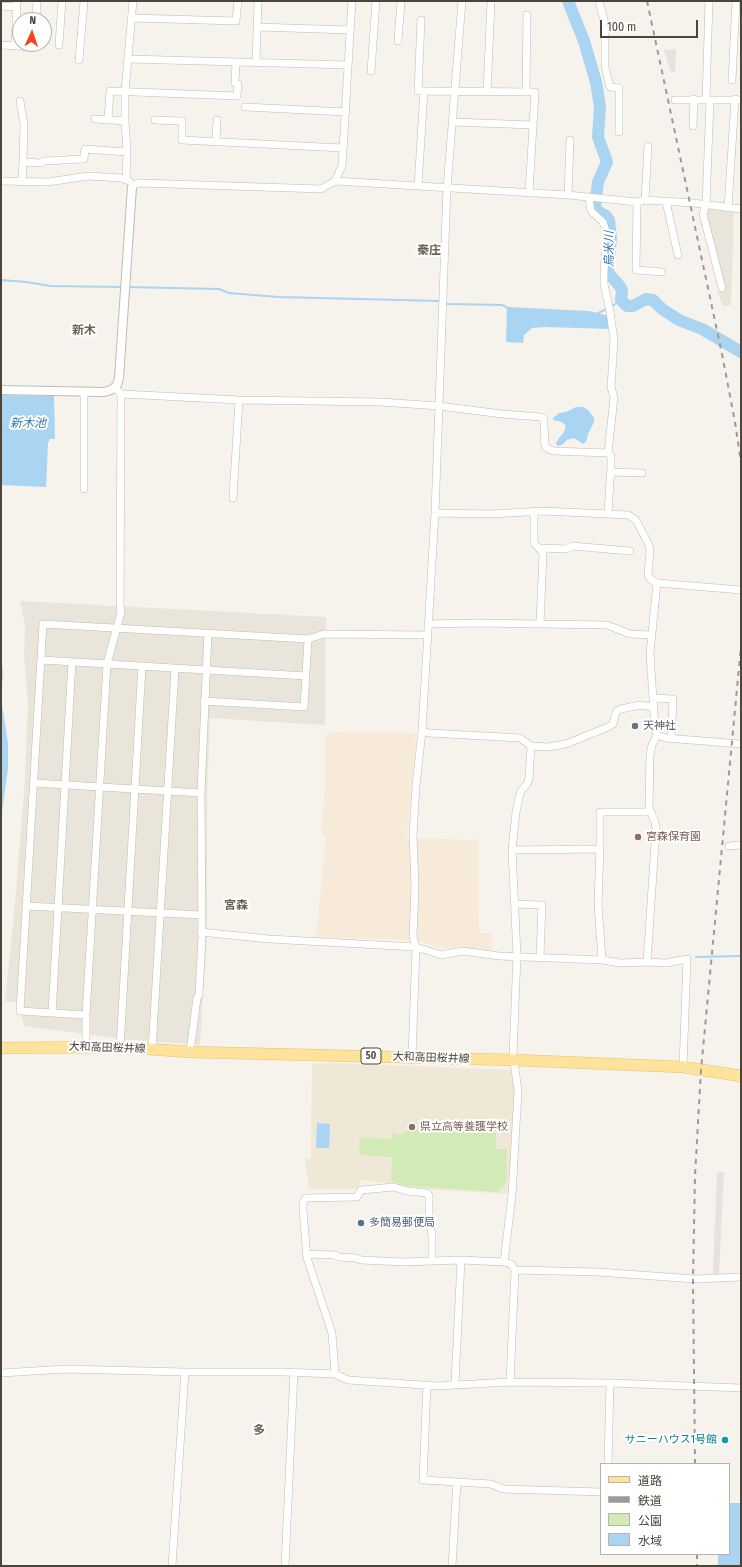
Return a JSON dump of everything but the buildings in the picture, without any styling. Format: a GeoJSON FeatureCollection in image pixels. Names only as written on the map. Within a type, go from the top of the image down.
{"type":"FeatureCollection","features":[{"type":"Feature","properties":{"kind":"main road","name":"大和高田桜井線"},"geometry":{"type":"LineString","coordinates":[[1,1048],[86,1046],[190,1052],[515,1060],[683,1067],[741,1076]]}},
{"type":"Feature","properties":{"kind":"street"},"geometry":{"type":"LineString","coordinates":[[36,12],[37,1]]}},
{"type":"Feature","properties":{"kind":"street"},"geometry":{"type":"LineString","coordinates":[[59,45],[62,1]]}},
{"type":"Feature","properties":{"kind":"street"},"geometry":{"type":"LineString","coordinates":[[79,60],[84,1]]}},
{"type":"Feature","properties":{"kind":"street"},"geometry":{"type":"LineString","coordinates":[[126,179],[127,152],[125,91],[133,1]]}},
{"type":"Feature","properties":{"kind":"street"},"geometry":{"type":"LineString","coordinates":[[132,18],[236,21],[238,1]]}},
{"type":"Feature","properties":{"kind":"street"},"geometry":{"type":"LineString","coordinates":[[256,63],[258,1]]}},
{"type":"Feature","properties":{"kind":"street"},"geometry":{"type":"LineString","coordinates":[[335,181],[342,166],[352,1]]}},
{"type":"Feature","properties":{"kind":"street"},"geometry":{"type":"LineString","coordinates":[[371,71],[376,1]]}},
{"type":"Feature","properties":{"kind":"street"},"geometry":{"type":"LineString","coordinates":[[398,41],[401,1]]}},
{"type":"Feature","properties":{"kind":"street"},"geometry":{"type":"LineString","coordinates":[[412,1057],[416,947],[413,937],[415,887],[413,835],[416,786],[422,731],[435,513],[447,188],[462,1]]}},
{"type":"Feature","properties":{"kind":"street"},"geometry":{"type":"LineString","coordinates":[[599,1],[605,24],[604,67],[610,87],[619,88],[619,132]]}},
{"type":"Feature","properties":{"kind":"street"},"geometry":{"type":"LineString","coordinates":[[709,1],[706,205],[704,214],[722,288]]}},
{"type":"Feature","properties":{"kind":"street"},"geometry":{"type":"LineString","coordinates":[[732,80],[736,1]]}},
{"type":"Feature","properties":{"kind":"street"},"geometry":{"type":"LineString","coordinates":[[487,91],[491,3]]}},
{"type":"Feature","properties":{"kind":"street"},"geometry":{"type":"LineString","coordinates":[[1,6],[17,4]]}},
{"type":"Feature","properties":{"kind":"street"},"geometry":{"type":"LineString","coordinates":[[526,92],[527,15]]}},
{"type":"Feature","properties":{"kind":"street"},"geometry":{"type":"LineString","coordinates":[[421,20],[418,91],[454,90],[535,92],[529,192]]}},
{"type":"Feature","properties":{"kind":"street"},"geometry":{"type":"LineString","coordinates":[[257,27],[350,30]]}},
{"type":"Feature","properties":{"kind":"street"},"geometry":{"type":"LineString","coordinates":[[1,45],[12,46]]}},
{"type":"Feature","properties":{"kind":"street"},"geometry":{"type":"LineString","coordinates":[[128,59],[348,65]]}},
{"type":"Feature","properties":{"kind":"street"},"geometry":{"type":"LineString","coordinates":[[108,120],[110,91],[237,96],[238,84],[235,83],[236,62]]}},
{"type":"Feature","properties":{"kind":"street"},"geometry":{"type":"LineString","coordinates":[[418,186],[424,91]]}},
{"type":"Feature","properties":{"kind":"street"},"geometry":{"type":"LineString","coordinates":[[693,126],[694,99]]}},
{"type":"Feature","properties":{"kind":"street"},"geometry":{"type":"LineString","coordinates":[[675,100],[738,100],[728,208]]}},
{"type":"Feature","properties":{"kind":"street"},"geometry":{"type":"LineString","coordinates":[[20,101],[24,124],[22,182]]}},
{"type":"Feature","properties":{"kind":"street"},"geometry":{"type":"LineString","coordinates":[[245,107],[346,112]]}},
{"type":"Feature","properties":{"kind":"street"},"geometry":{"type":"LineString","coordinates":[[95,119],[125,121]]}},
{"type":"Feature","properties":{"kind":"street"},"geometry":{"type":"LineString","coordinates":[[155,120],[182,121],[182,140],[343,148]]}},
{"type":"Feature","properties":{"kind":"street"},"geometry":{"type":"LineString","coordinates":[[216,142],[217,120]]}},
{"type":"Feature","properties":{"kind":"street"},"geometry":{"type":"LineString","coordinates":[[452,122],[533,125]]}},
{"type":"Feature","properties":{"kind":"street"},"geometry":{"type":"LineString","coordinates":[[568,195],[570,140]]}},
{"type":"Feature","properties":{"kind":"street"},"geometry":{"type":"LineString","coordinates":[[645,200],[648,146]]}},
{"type":"Feature","properties":{"kind":"street"},"geometry":{"type":"LineString","coordinates":[[23,162],[84,159],[85,149],[127,152]]}},
{"type":"Feature","properties":{"kind":"street"},"geometry":{"type":"LineString","coordinates":[[1,181],[48,182],[88,176],[126,179],[133,186],[119,378],[114,388],[108,392],[1,390]]}},
{"type":"Feature","properties":{"kind":"street"},"geometry":{"type":"LineString","coordinates":[[133,186],[140,183],[321,189],[335,181],[529,192],[637,202],[645,200],[741,209]]}},
{"type":"Feature","properties":{"kind":"street"},"geometry":{"type":"LineString","coordinates":[[593,198],[590,211],[603,222],[607,234],[604,284],[614,340],[611,387],[614,397],[608,453],[611,456],[608,513]]}},
{"type":"Feature","properties":{"kind":"street"},"geometry":{"type":"LineString","coordinates":[[637,202],[636,270],[662,272]]}},
{"type":"Feature","properties":{"kind":"street"},"geometry":{"type":"LineString","coordinates":[[666,202],[678,255]]}},
{"type":"Feature","properties":{"kind":"street"},"geometry":{"type":"LineString","coordinates":[[114,388],[121,394],[239,400],[380,402],[439,406],[541,417],[544,419],[545,446],[548,449],[554,451],[608,453]]}},
{"type":"Feature","properties":{"kind":"street"},"geometry":{"type":"LineString","coordinates":[[84,392],[84,489]]}},
{"type":"Feature","properties":{"kind":"street"},"geometry":{"type":"LineString","coordinates":[[86,1046],[86,1015],[107,664],[121,612],[121,394]]}},
{"type":"Feature","properties":{"kind":"street"},"geometry":{"type":"LineString","coordinates":[[233,498],[239,400]]}},
{"type":"Feature","properties":{"kind":"street"},"geometry":{"type":"LineString","coordinates":[[610,472],[642,473]]}},
{"type":"Feature","properties":{"kind":"street"},"geometry":{"type":"LineString","coordinates":[[435,513],[490,514],[534,511],[628,514],[636,520],[649,545],[648,575],[651,580],[657,584],[741,590]]}},
{"type":"Feature","properties":{"kind":"street"},"geometry":{"type":"LineString","coordinates":[[534,511],[534,543],[541,548],[544,553],[540,624]]}},
{"type":"Feature","properties":{"kind":"street"},"geometry":{"type":"LineString","coordinates":[[541,548],[566,549],[572,546],[630,551]]}},
{"type":"Feature","properties":{"kind":"street"},"geometry":{"type":"LineString","coordinates":[[646,962],[656,836],[655,822],[650,812],[650,755],[652,745],[657,735],[655,730],[653,707],[650,653],[657,584]]}},
{"type":"Feature","properties":{"kind":"street"},"geometry":{"type":"LineString","coordinates":[[428,624],[476,623],[607,625],[630,634],[651,635]]}},
{"type":"Feature","properties":{"kind":"street"},"geometry":{"type":"LineString","coordinates":[[86,1015],[20,1011],[43,624],[308,639],[324,634],[428,635]]}},
{"type":"Feature","properties":{"kind":"street"},"geometry":{"type":"LineString","coordinates":[[190,1052],[197,998],[199,995],[201,932],[201,793],[208,633]]}},
{"type":"Feature","properties":{"kind":"street"},"geometry":{"type":"LineString","coordinates":[[204,702],[304,707],[308,639]]}},
{"type":"Feature","properties":{"kind":"street"},"geometry":{"type":"LineString","coordinates":[[42,660],[306,676]]}},
{"type":"Feature","properties":{"kind":"street"},"geometry":{"type":"LineString","coordinates":[[52,1013],[72,662]]}},
{"type":"Feature","properties":{"kind":"street"},"geometry":{"type":"LineString","coordinates":[[120,1047],[142,666]]}},
{"type":"Feature","properties":{"kind":"street"},"geometry":{"type":"LineString","coordinates":[[152,1050],[175,669]]}},
{"type":"Feature","properties":{"kind":"street"},"geometry":{"type":"LineString","coordinates":[[653,698],[673,699],[671,739]]}},
{"type":"Feature","properties":{"kind":"street"},"geometry":{"type":"LineString","coordinates":[[422,731],[429,733],[520,738],[531,746],[548,747],[566,744],[608,727],[613,724],[616,712],[622,709],[640,705],[653,707]]}},
{"type":"Feature","properties":{"kind":"street"},"geometry":{"type":"LineString","coordinates":[[657,735],[671,739],[741,744]]}},
{"type":"Feature","properties":{"kind":"street"},"geometry":{"type":"LineString","coordinates":[[504,1262],[512,1195],[518,1091],[513,1054],[517,956],[512,850],[519,798],[521,791],[527,784],[529,778],[531,746]]}},
{"type":"Feature","properties":{"kind":"street"},"geometry":{"type":"LineString","coordinates":[[34,783],[201,793]]}},
{"type":"Feature","properties":{"kind":"street"},"geometry":{"type":"LineString","coordinates":[[602,960],[598,904],[600,812],[650,812]]}},
{"type":"Feature","properties":{"kind":"street"},"geometry":{"type":"LineString","coordinates":[[729,846],[741,845]]}},
{"type":"Feature","properties":{"kind":"street"},"geometry":{"type":"LineString","coordinates":[[512,850],[600,849]]}},
{"type":"Feature","properties":{"kind":"street"},"geometry":{"type":"LineString","coordinates":[[515,904],[542,905],[540,957]]}},
{"type":"Feature","properties":{"kind":"street"},"geometry":{"type":"LineString","coordinates":[[26,906],[201,916]]}},
{"type":"Feature","properties":{"kind":"street"},"geometry":{"type":"LineString","coordinates":[[201,932],[269,939],[416,947],[441,955],[463,951],[492,955],[602,960],[620,963],[666,963],[687,959],[683,1067]]}},
{"type":"Feature","properties":{"kind":"street"},"geometry":{"type":"LineString","coordinates":[[335,1374],[332,1333],[307,1254],[303,1203],[306,1198],[357,1197],[361,1190],[394,1187],[408,1191],[427,1193],[430,1196],[429,1222],[432,1234],[432,1260]]}},
{"type":"Feature","properties":{"kind":"street"},"geometry":{"type":"LineString","coordinates":[[307,1254],[335,1255],[338,1257],[356,1258],[361,1260],[404,1262],[461,1260],[504,1262],[511,1264],[515,1270],[510,1382]]}},
{"type":"Feature","properties":{"kind":"street"},"geometry":{"type":"LineString","coordinates":[[454,1384],[461,1260]]}},
{"type":"Feature","properties":{"kind":"street"},"geometry":{"type":"LineString","coordinates":[[515,1270],[598,1272],[695,1279],[741,1277]]}},
{"type":"Feature","properties":{"kind":"street"},"geometry":{"type":"LineString","coordinates":[[1,1373],[66,1369],[185,1372],[294,1372],[335,1374],[348,1380],[438,1386],[510,1382],[610,1383],[741,1388]]}},
{"type":"Feature","properties":{"kind":"street"},"geometry":{"type":"LineString","coordinates":[[172,1566],[185,1372]]}},
{"type":"Feature","properties":{"kind":"street"},"geometry":{"type":"LineString","coordinates":[[285,1566],[294,1372]]}},
{"type":"Feature","properties":{"kind":"street"},"geometry":{"type":"LineString","coordinates":[[608,1463],[610,1383]]}},
{"type":"Feature","properties":{"kind":"street"},"geometry":{"type":"LineString","coordinates":[[427,1385],[423,1480],[491,1484],[503,1489],[600,1492]]}},
{"type":"Feature","properties":{"kind":"street"},"geometry":{"type":"LineString","coordinates":[[452,1566],[457,1482]]}},
{"type":"Feature","properties":{"kind":"shaded area"},"geometry":{"type":"Polygon","coordinates":[[[676,49],[675,72],[670,71],[664,50],[676,49]]]}},
{"type":"Feature","properties":{"kind":"shaded area"},"geometry":{"type":"Polygon","coordinates":[[[710,208],[734,210],[731,305],[723,306],[718,292],[726,290],[718,269],[707,213],[710,208]]]}},
{"type":"Feature","properties":{"kind":"shaded area"},"geometry":{"type":"Polygon","coordinates":[[[20,601],[326,617],[325,725],[210,718],[207,792],[207,934],[200,1045],[121,1039],[24,1026],[18,1002],[5,1001],[25,781],[28,701],[24,656],[25,625],[20,601]]]}},
{"type":"Feature","properties":{"kind":"shaded area"},"geometry":{"type":"Polygon","coordinates":[[[329,732],[415,733],[416,736],[407,839],[478,839],[479,933],[491,933],[492,951],[458,947],[440,949],[425,942],[407,940],[316,937],[326,838],[321,834],[326,773],[326,734],[329,732]]]}},
{"type":"Feature","properties":{"kind":"shaded area","name":"県立高等養護学校"},"geometry":{"type":"Polygon","coordinates":[[[335,1063],[512,1070],[514,1113],[508,1194],[425,1189],[360,1180],[358,1189],[309,1189],[305,1159],[311,1158],[312,1064],[335,1063]]]}},
{"type":"Feature","properties":{"kind":"shaded area"},"geometry":{"type":"Polygon","coordinates":[[[717,1172],[724,1172],[719,1275],[713,1274],[717,1172]]]}},
{"type":"Feature","properties":{"kind":"green space"},"geometry":{"type":"Polygon","coordinates":[[[411,1129],[496,1133],[496,1149],[507,1149],[506,1182],[498,1192],[406,1186],[391,1180],[392,1157],[359,1155],[360,1138],[392,1139],[393,1131],[398,1135],[411,1129]]]}},
{"type":"Feature","properties":{"kind":"water"},"geometry":{"type":"Polygon","coordinates":[[[507,307],[589,311],[609,316],[611,329],[532,328],[524,335],[523,343],[506,342],[507,307]]]}},
{"type":"Feature","properties":{"kind":"water","name":"新木池"},"geometry":{"type":"Polygon","coordinates":[[[1,395],[54,396],[55,439],[50,439],[48,443],[46,487],[1,485],[1,395]]]}},
{"type":"Feature","properties":{"kind":"water"},"geometry":{"type":"Polygon","coordinates":[[[576,407],[583,407],[588,410],[594,418],[594,422],[586,442],[583,444],[574,438],[567,440],[562,445],[557,446],[556,443],[564,432],[566,426],[562,422],[553,420],[553,418],[559,413],[566,412],[576,407]]]}},
{"type":"Feature","properties":{"kind":"water"},"geometry":{"type":"Polygon","coordinates":[[[1,654],[3,674],[1,698],[1,654]]]}},
{"type":"Feature","properties":{"kind":"water"},"geometry":{"type":"Polygon","coordinates":[[[1,698],[8,743],[8,769],[1,819],[1,698]]]}},
{"type":"Feature","properties":{"kind":"water"},"geometry":{"type":"Polygon","coordinates":[[[317,1123],[330,1124],[329,1148],[316,1148],[317,1123]]]}},
{"type":"Feature","properties":{"kind":"water"},"geometry":{"type":"Polygon","coordinates":[[[730,1503],[741,1503],[741,1566],[718,1566],[718,1555],[730,1555],[730,1503]]]}},
{"type":"Feature","properties":{"kind":"waterway","name":"烏米川"},"geometry":{"type":"LineString","coordinates":[[568,1],[584,41],[596,82],[600,107],[598,137],[607,162],[598,182],[595,205],[597,211],[606,216],[609,220],[611,238],[608,269],[609,274],[622,290],[621,300],[627,306],[633,306],[646,299],[653,300],[662,309],[679,320],[702,329],[741,352]]}},
{"type":"Feature","properties":{"kind":"waterway"},"geometry":{"type":"LineString","coordinates":[[1,280],[51,286],[122,287]]}},
{"type":"Feature","properties":{"kind":"waterway"},"geometry":{"type":"LineString","coordinates":[[126,287],[219,289],[229,293],[278,297],[441,301]]}},
{"type":"Feature","properties":{"kind":"waterway"},"geometry":{"type":"LineString","coordinates":[[611,307],[621,300]]}},
{"type":"Feature","properties":{"kind":"waterway"},"geometry":{"type":"LineString","coordinates":[[445,303],[502,305],[508,308]]}},
{"type":"Feature","properties":{"kind":"waterway"},"geometry":{"type":"LineString","coordinates":[[596,314],[607,309]]}},
{"type":"Feature","properties":{"kind":"waterway"},"geometry":{"type":"LineString","coordinates":[[696,957],[741,956]]}},
{"type":"Feature","properties":{"kind":"railway"},"geometry":{"type":"LineString","coordinates":[[647,1],[722,354],[741,463]]}},
{"type":"Feature","properties":{"kind":"railway"},"geometry":{"type":"LineString","coordinates":[[695,1463],[693,1279],[695,1176],[701,1070],[741,646]]}},
{"type":"Feature","properties":{"kind":"railway"},"geometry":{"type":"LineString","coordinates":[[697,1555],[697,1566]]}},
{"type":"Feature","properties":{"kind":"place","name":"天神社"},"geometry":{"type":"Point","coordinates":[635,726]}},
{"type":"Feature","properties":{"kind":"place","name":"宮森保育園"},"geometry":{"type":"Point","coordinates":[638,837]}},
{"type":"Feature","properties":{"kind":"place","name":"県立高等養護学校"},"geometry":{"type":"Point","coordinates":[412,1127]}},
{"type":"Feature","properties":{"kind":"place","name":"多簡易郵便局"},"geometry":{"type":"Point","coordinates":[361,1223]}},
{"type":"Feature","properties":{"kind":"place","name":"サニーハウス1号館"},"geometry":{"type":"Point","coordinates":[725,1440]}},
{"type":"Feature","properties":{"kind":"district","name":"秦庄"},"geometry":{"type":"Point","coordinates":[429,251]}},
{"type":"Feature","properties":{"kind":"district","name":"新木"},"geometry":{"type":"Point","coordinates":[84,331]}},
{"type":"Feature","properties":{"kind":"district","name":"宮森"},"geometry":{"type":"Point","coordinates":[236,906]}},
{"type":"Feature","properties":{"kind":"district","name":"多"},"geometry":{"type":"Point","coordinates":[259,1431]}}]}
